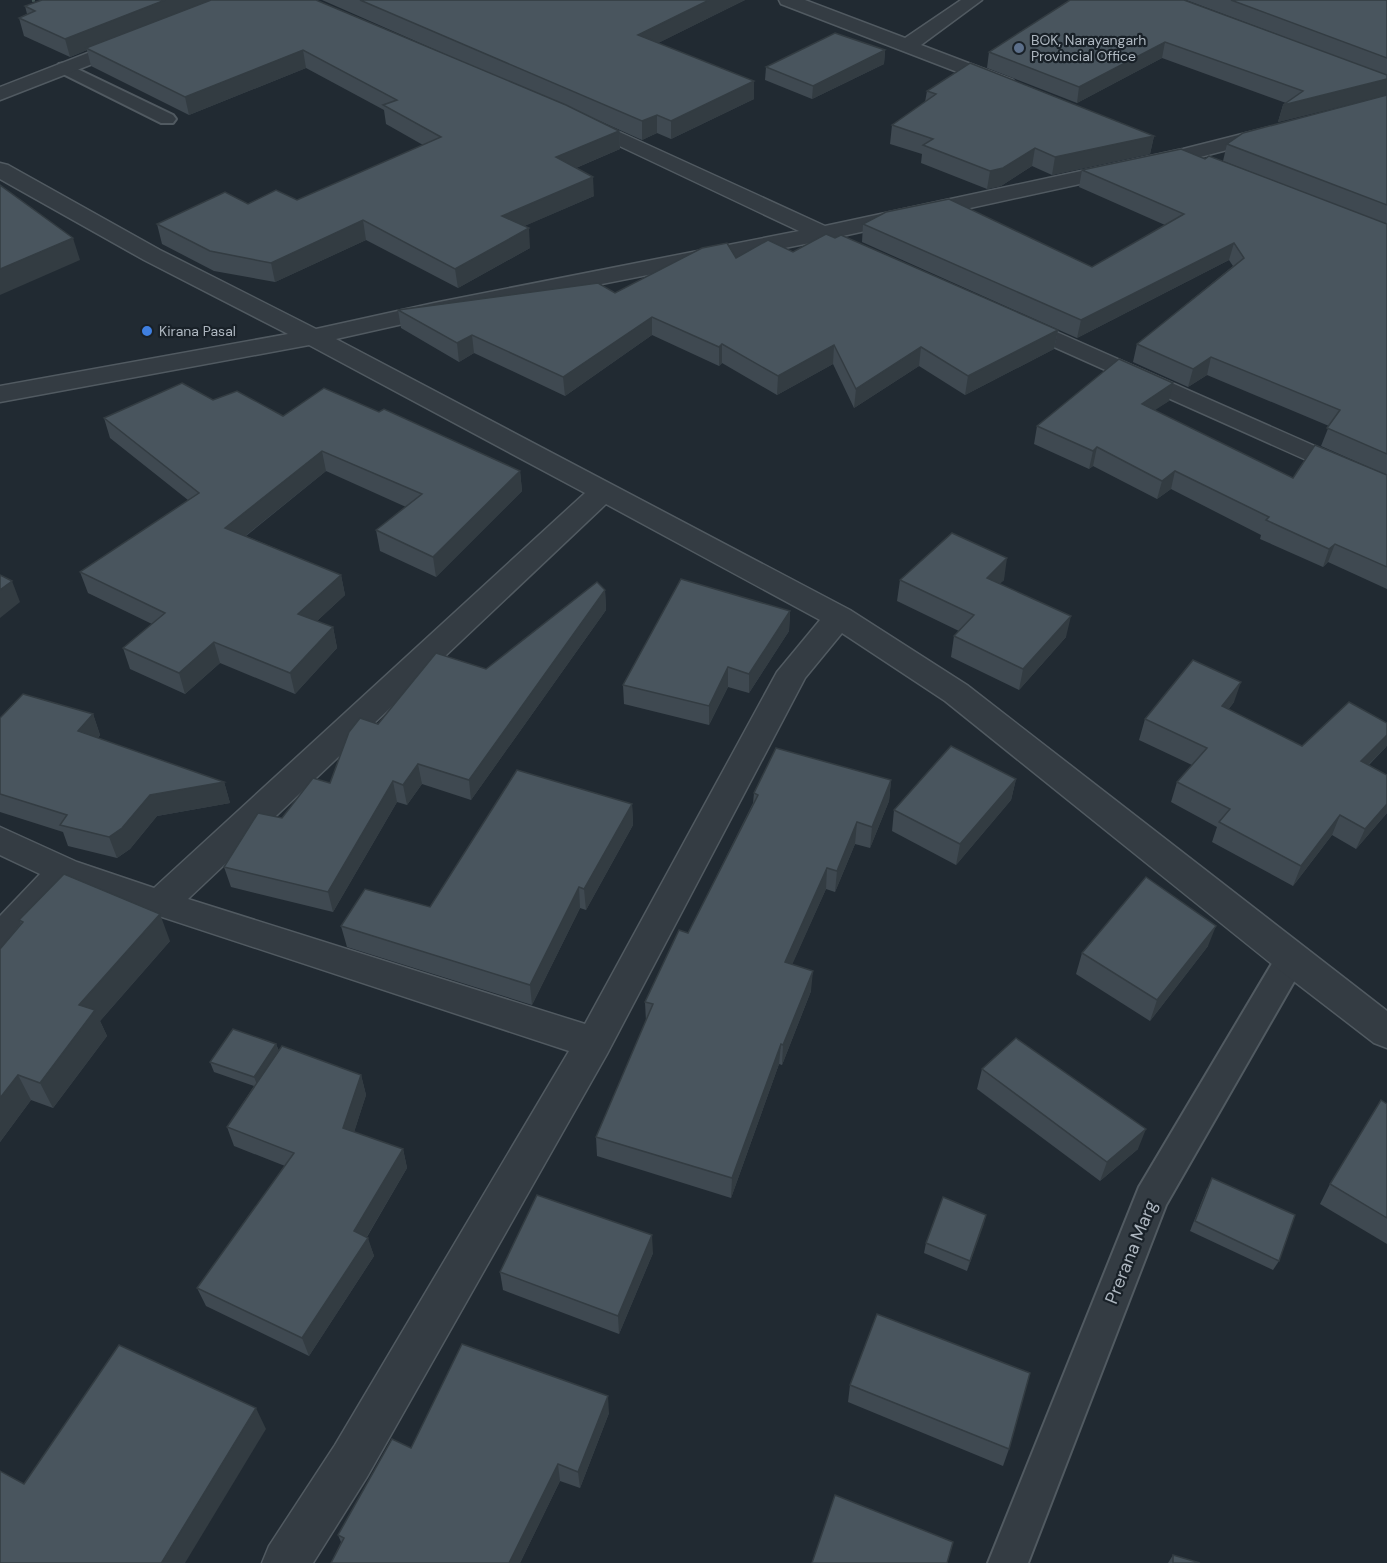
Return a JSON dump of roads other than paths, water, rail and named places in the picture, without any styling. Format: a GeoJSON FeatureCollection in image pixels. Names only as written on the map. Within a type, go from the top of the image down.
{"type":"FeatureCollection","features":[{"type":"Feature","properties":{"kind":"street"},"geometry":{"type":"LineString","coordinates":[[788,0],[1019,89]]}},
{"type":"Feature","properties":{"kind":"street"},"geometry":{"type":"LineString","coordinates":[[908,45],[973,0]]}},
{"type":"Feature","properties":{"kind":"street"},"geometry":{"type":"LineString","coordinates":[[0,94],[150,34]]}},
{"type":"Feature","properties":{"kind":"street"},"geometry":{"type":"LineString","coordinates":[[564,113],[853,248]]}},
{"type":"Feature","properties":{"kind":"street"},"geometry":{"type":"LineString","coordinates":[[0,394],[314,337],[434,310],[821,234],[1185,155],[1286,129]]}},
{"type":"Feature","properties":{"kind":"street"},"geometry":{"type":"LineString","coordinates":[[1152,142],[1217,168]]}},
{"type":"Feature","properties":{"kind":"street"},"geometry":{"type":"LineString","coordinates":[[0,170],[152,255],[314,337],[839,617],[956,693],[1291,959],[1387,1032]]}},
{"type":"Feature","properties":{"kind":"street"},"geometry":{"type":"LineString","coordinates":[[995,312],[1387,488]]}},
{"type":"Feature","properties":{"kind":"street"},"geometry":{"type":"LineString","coordinates":[[160,904],[603,492]]}},
{"type":"Feature","properties":{"kind":"street"},"geometry":{"type":"LineString","coordinates":[[286,1563],[351,1461],[594,1043],[792,672],[839,617]]}},
{"type":"Feature","properties":{"kind":"street"},"geometry":{"type":"LineString","coordinates":[[0,840],[65,871],[160,904],[594,1043]]}},
{"type":"Feature","properties":{"kind":"street"},"geometry":{"type":"LineString","coordinates":[[0,939],[65,871]]}},
{"type":"Feature","properties":{"kind":"lane"},"geometry":{"type":"LineString","coordinates":[[65,68],[167,119]]}},
{"type":"Feature","properties":{"kind":"lane","name":"Prerana Marg"},"geometry":{"type":"LineString","coordinates":[[1008,1563],[1151,1198],[1291,959]]}},
{"type":"Feature","properties":{"kind":"place","name":"BOK, Narayangarh Provincial Office"},"geometry":{"type":"Point","coordinates":[1019,48]}},
{"type":"Feature","properties":{"kind":"place","name":"Kirana Pasal"},"geometry":{"type":"Point","coordinates":[147,331]}}]}
